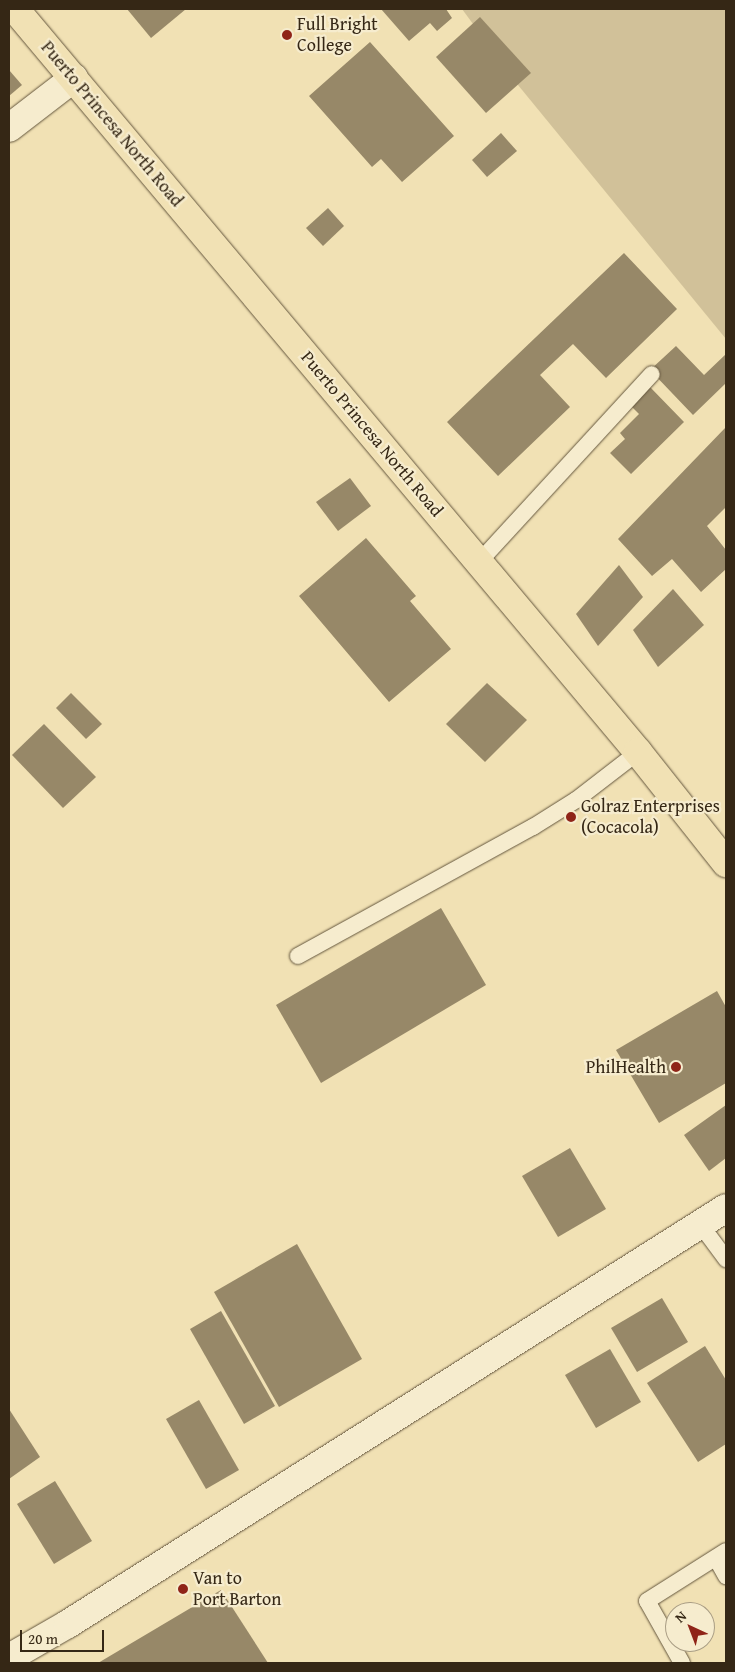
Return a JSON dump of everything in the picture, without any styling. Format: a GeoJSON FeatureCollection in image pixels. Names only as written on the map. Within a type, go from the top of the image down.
{"type":"FeatureCollection","features":[{"type":"Feature","properties":{"kind":"main road","name":"Puerto Princesa North Road"},"geometry":{"type":"LineString","coordinates":[[15,9],[638,752],[726,862]]}},
{"type":"Feature","properties":{"kind":"street"},"geometry":{"type":"LineString","coordinates":[[9,128],[74,78]]}},
{"type":"Feature","properties":{"kind":"street"},"geometry":{"type":"LineString","coordinates":[[9,1658],[68,1624],[726,1208]]}},
{"type":"Feature","properties":{"kind":"lane"},"geometry":{"type":"LineString","coordinates":[[479,562],[652,374]]}},
{"type":"Feature","properties":{"kind":"lane"},"geometry":{"type":"LineString","coordinates":[[298,956],[533,827],[576,800],[638,752]]}},
{"type":"Feature","properties":{"kind":"lane"},"geometry":{"type":"LineString","coordinates":[[700,1224],[726,1259]]}},
{"type":"Feature","properties":{"kind":"lane"},"geometry":{"type":"LineString","coordinates":[[682,1663],[647,1601],[721,1555],[726,1576]]}},
{"type":"Feature","properties":{"kind":"shaded area"},"geometry":{"type":"Polygon","coordinates":[[[462,9],[726,9],[726,339],[518,85],[462,9]]]}},
{"type":"Feature","properties":{"kind":"building"},"geometry":{"type":"Polygon","coordinates":[[[127,9],[186,9],[151,38],[127,9]]]}},
{"type":"Feature","properties":{"kind":"building"},"geometry":{"type":"Polygon","coordinates":[[[381,9],[446,9],[452,18],[437,31],[430,23],[409,41],[381,9]]]}},
{"type":"Feature","properties":{"kind":"building"},"geometry":{"type":"Polygon","coordinates":[[[480,17],[531,73],[486,113],[436,57],[480,17]]]}},
{"type":"Feature","properties":{"kind":"building"},"geometry":{"type":"Polygon","coordinates":[[[370,42],[454,136],[402,182],[381,159],[372,167],[309,96],[370,42]]]}},
{"type":"Feature","properties":{"kind":"building"},"geometry":{"type":"Polygon","coordinates":[[[9,70],[22,85],[9,96],[9,70]]]}},
{"type":"Feature","properties":{"kind":"building"},"geometry":{"type":"Polygon","coordinates":[[[501,133],[517,151],[487,177],[472,160],[501,133]]]}},
{"type":"Feature","properties":{"kind":"building"},"geometry":{"type":"Polygon","coordinates":[[[328,208],[344,226],[323,246],[306,228],[328,208]]]}},
{"type":"Feature","properties":{"kind":"building"},"geometry":{"type":"Polygon","coordinates":[[[624,253],[677,309],[606,378],[573,344],[540,375],[570,407],[498,476],[447,422],[624,253]]]}},
{"type":"Feature","properties":{"kind":"building"},"geometry":{"type":"Polygon","coordinates":[[[676,346],[704,375],[726,354],[726,383],[693,415],[650,370],[676,346]]]}},
{"type":"Feature","properties":{"kind":"building"},"geometry":{"type":"Polygon","coordinates":[[[650,387],[684,422],[631,474],[610,453],[625,439],[620,433],[639,414],[631,406],[650,387]]]}},
{"type":"Feature","properties":{"kind":"building"},"geometry":{"type":"Polygon","coordinates":[[[726,427],[726,507],[707,526],[726,550],[726,569],[701,592],[672,559],[652,576],[618,539],[726,427]]]}},
{"type":"Feature","properties":{"kind":"building"},"geometry":{"type":"Polygon","coordinates":[[[350,478],[371,506],[338,531],[316,502],[350,478]]]}},
{"type":"Feature","properties":{"kind":"building"},"geometry":{"type":"Polygon","coordinates":[[[366,538],[416,596],[410,601],[451,649],[389,702],[299,596],[366,538]]]}},
{"type":"Feature","properties":{"kind":"building"},"geometry":{"type":"Polygon","coordinates":[[[619,565],[643,597],[598,646],[576,614],[619,565]]]}},
{"type":"Feature","properties":{"kind":"building"},"geometry":{"type":"Polygon","coordinates":[[[673,589],[704,625],[658,667],[633,630],[673,589]]]}},
{"type":"Feature","properties":{"kind":"building"},"geometry":{"type":"Polygon","coordinates":[[[487,683],[527,720],[485,762],[446,724],[487,683]]]}},
{"type":"Feature","properties":{"kind":"building"},"geometry":{"type":"Polygon","coordinates":[[[71,693],[102,724],[86,739],[56,708],[71,693]]]}},
{"type":"Feature","properties":{"kind":"building"},"geometry":{"type":"Polygon","coordinates":[[[44,724],[96,777],[63,808],[12,755],[44,724]]]}},
{"type":"Feature","properties":{"kind":"building"},"geometry":{"type":"Polygon","coordinates":[[[441,908],[486,985],[321,1083],[276,1005],[441,908]]]}},
{"type":"Feature","properties":{"kind":"building","name":"PhilHealth"},"geometry":{"type":"Polygon","coordinates":[[[717,991],[726,1007],[726,1083],[659,1123],[616,1050],[717,991]]]}},
{"type":"Feature","properties":{"kind":"building"},"geometry":{"type":"Polygon","coordinates":[[[726,1105],[726,1158],[709,1171],[684,1135],[726,1105]]]}},
{"type":"Feature","properties":{"kind":"building"},"geometry":{"type":"Polygon","coordinates":[[[570,1148],[606,1209],[558,1237],[522,1176],[570,1148]]]}},
{"type":"Feature","properties":{"kind":"building"},"geometry":{"type":"Polygon","coordinates":[[[297,1244],[362,1359],[279,1407],[214,1292],[297,1244]]]}},
{"type":"Feature","properties":{"kind":"building"},"geometry":{"type":"Polygon","coordinates":[[[662,1298],[688,1342],[637,1372],[611,1328],[662,1298]]]}},
{"type":"Feature","properties":{"kind":"building"},"geometry":{"type":"Polygon","coordinates":[[[221,1311],[275,1406],[244,1424],[190,1329],[221,1311]]]}},
{"type":"Feature","properties":{"kind":"building"},"geometry":{"type":"Polygon","coordinates":[[[705,1346],[726,1380],[726,1444],[698,1462],[647,1383],[705,1346]]]}},
{"type":"Feature","properties":{"kind":"building"},"geometry":{"type":"Polygon","coordinates":[[[610,1349],[641,1402],[596,1428],[565,1375],[610,1349]]]}},
{"type":"Feature","properties":{"kind":"building"},"geometry":{"type":"Polygon","coordinates":[[[199,1400],[239,1470],[206,1489],[166,1419],[199,1400]]]}},
{"type":"Feature","properties":{"kind":"building"},"geometry":{"type":"Polygon","coordinates":[[[9,1409],[40,1457],[9,1479],[9,1409]]]}},
{"type":"Feature","properties":{"kind":"building"},"geometry":{"type":"Polygon","coordinates":[[[55,1481],[92,1541],[54,1564],[17,1504],[55,1481]]]}},
{"type":"Feature","properties":{"kind":"building"},"geometry":{"type":"Polygon","coordinates":[[[221,1590],[268,1663],[98,1663],[221,1590]]]}},
{"type":"Feature","properties":{"kind":"place","name":"Full Bright College"},"geometry":{"type":"Point","coordinates":[287,35]}},
{"type":"Feature","properties":{"kind":"place","name":"Golraz Enterprises (Cocacola)"},"geometry":{"type":"Point","coordinates":[571,817]}},
{"type":"Feature","properties":{"kind":"place","name":"PhilHealth"},"geometry":{"type":"Point","coordinates":[676,1067]}},
{"type":"Feature","properties":{"kind":"place","name":"Van to Port Barton"},"geometry":{"type":"Point","coordinates":[183,1589]}}]}
